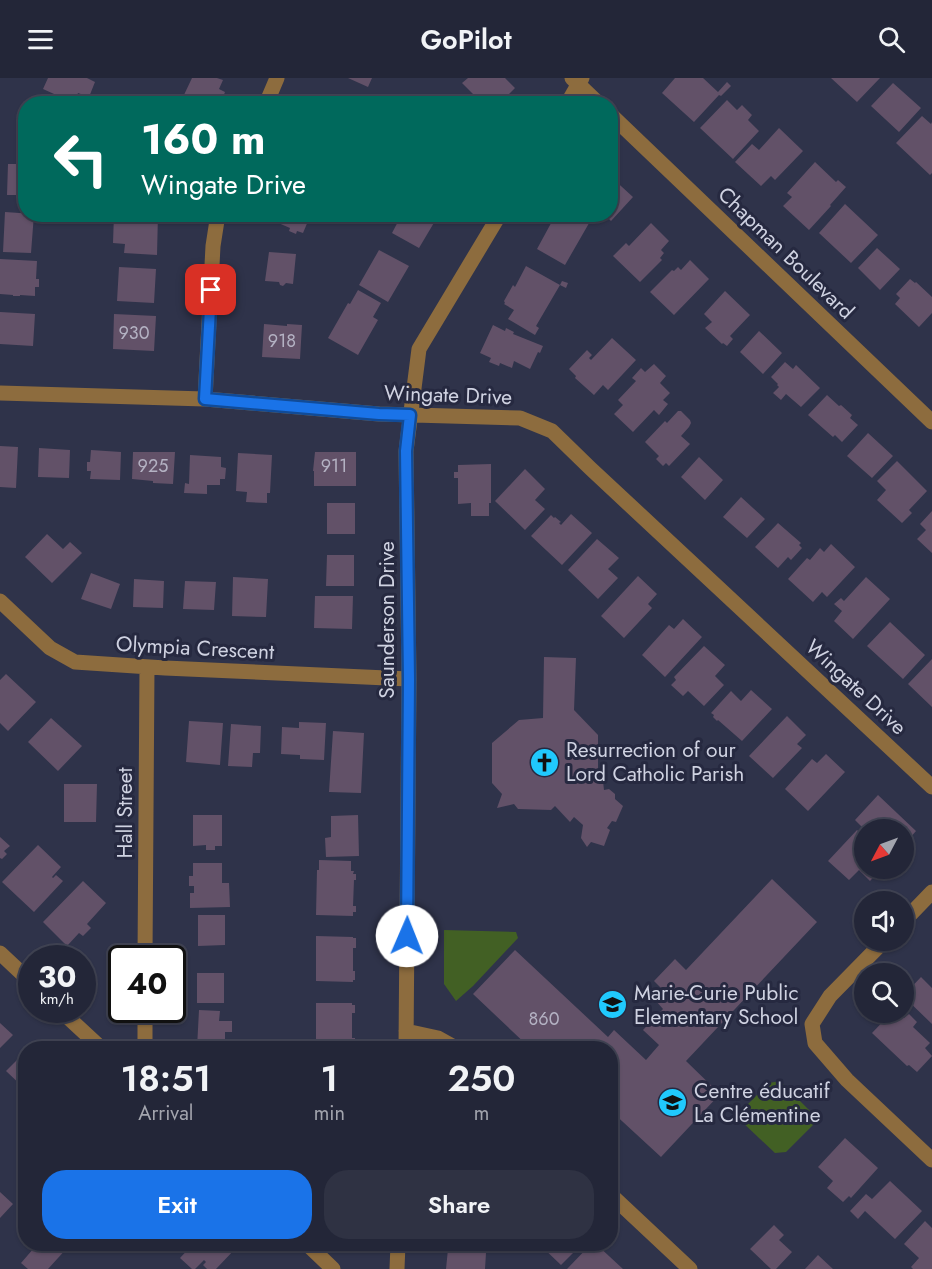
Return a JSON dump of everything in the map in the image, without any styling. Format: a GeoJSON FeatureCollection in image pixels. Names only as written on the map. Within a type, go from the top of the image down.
{"type":"FeatureCollection","features":[{"type":"Feature","properties":{"kind":"street"},"geometry":{"type":"LineString","coordinates":[[269,96],[277,78]]}},
{"type":"Feature","properties":{"kind":"street"},"geometry":{"type":"LineString","coordinates":[[571,96],[578,80],[592,96]]}},
{"type":"Feature","properties":{"kind":"street","name":"Chapman Boulevard"},"geometry":{"type":"LineString","coordinates":[[618,122],[932,422]]}},
{"type":"Feature","properties":{"kind":"street"},"geometry":{"type":"LineString","coordinates":[[205,399],[213,246],[217,222]]}},
{"type":"Feature","properties":{"kind":"street","name":"Saunderson Drive"},"geometry":{"type":"LineString","coordinates":[[406,1041],[409,679],[406,451],[419,349],[495,222]]}},
{"type":"Feature","properties":{"kind":"street","name":"Wingate Drive"},"geometry":{"type":"LineString","coordinates":[[0,393],[205,399],[379,414],[520,418],[552,431],[932,787]]}},
{"type":"Feature","properties":{"kind":"street","name":"Olympia Crescent"},"geometry":{"type":"LineString","coordinates":[[0,601],[50,648],[75,662],[409,679]]}},
{"type":"Feature","properties":{"kind":"street","name":"Hall Street"},"geometry":{"type":"LineString","coordinates":[[145,945],[147,667]]}},
{"type":"Feature","properties":{"kind":"street"},"geometry":{"type":"LineString","coordinates":[[914,911],[932,892]]}},
{"type":"Feature","properties":{"kind":"street"},"geometry":{"type":"LineString","coordinates":[[874,951],[830,996],[812,1024],[815,1043],[847,1080],[932,1160]]}},
{"type":"Feature","properties":{"kind":"street"},"geometry":{"type":"LineString","coordinates":[[0,953],[18,969]]}},
{"type":"Feature","properties":{"kind":"street"},"geometry":{"type":"LineString","coordinates":[[74,1023],[93,1041]]}},
{"type":"Feature","properties":{"kind":"street"},"geometry":{"type":"LineString","coordinates":[[145,1023],[145,1041]]}},
{"type":"Feature","properties":{"kind":"street"},"geometry":{"type":"LineString","coordinates":[[406,1031],[443,1041]]}},
{"type":"Feature","properties":{"kind":"street"},"geometry":{"type":"LineString","coordinates":[[618,1202],[690,1269]]}},
{"type":"Feature","properties":{"kind":"street"},"geometry":{"type":"LineString","coordinates":[[314,1251],[333,1269]]}},
{"type":"Feature","properties":{"kind":"street"},"geometry":{"type":"LineString","coordinates":[[397,1269],[398,1251]]}},
{"type":"Feature","properties":{"kind":"green space"},"geometry":{"type":"Polygon","coordinates":[[[444,930],[516,932],[518,938],[456,1001],[444,984],[444,930]]]}},
{"type":"Feature","properties":{"kind":"green space"},"geometry":{"type":"Polygon","coordinates":[[[780,1081],[812,1113],[814,1124],[786,1152],[775,1153],[740,1120],[742,1110],[769,1083],[780,1081]]]}},
{"type":"Feature","properties":{"kind":"building"},"geometry":{"type":"Polygon","coordinates":[[[48,78],[87,78],[95,82],[89,96],[78,93],[77,96],[58,96],[43,89],[48,78]]]}},
{"type":"Feature","properties":{"kind":"building"},"geometry":{"type":"Polygon","coordinates":[[[192,78],[223,80],[219,89],[225,92],[223,96],[183,96],[192,78]]]}},
{"type":"Feature","properties":{"kind":"building"},"geometry":{"type":"Polygon","coordinates":[[[348,78],[372,78],[368,87],[348,78]]]}},
{"type":"Feature","properties":{"kind":"building"},"geometry":{"type":"Polygon","coordinates":[[[468,78],[505,78],[515,88],[507,96],[475,96],[462,83],[468,78]]]}},
{"type":"Feature","properties":{"kind":"building"},"geometry":{"type":"Polygon","coordinates":[[[675,78],[703,78],[718,92],[727,82],[731,86],[721,96],[719,95],[694,122],[662,93],[675,78]]]}},
{"type":"Feature","properties":{"kind":"building"},"geometry":{"type":"Polygon","coordinates":[[[831,78],[880,78],[857,102],[831,78]]]}},
{"type":"Feature","properties":{"kind":"building"},"geometry":{"type":"Polygon","coordinates":[[[893,83],[921,108],[899,132],[871,106],[893,83]]]}},
{"type":"Feature","properties":{"kind":"building"},"geometry":{"type":"Polygon","coordinates":[[[727,100],[737,110],[742,105],[752,115],[748,120],[759,131],[733,159],[700,128],[727,100]]]}},
{"type":"Feature","properties":{"kind":"building"},"geometry":{"type":"Polygon","coordinates":[[[922,116],[931,124],[932,122],[932,173],[930,175],[896,143],[922,116]]]}},
{"type":"Feature","properties":{"kind":"building"},"geometry":{"type":"Polygon","coordinates":[[[779,128],[803,151],[775,180],[771,176],[761,186],[735,162],[752,144],[759,150],[779,128]]]}},
{"type":"Feature","properties":{"kind":"building"},"geometry":{"type":"Polygon","coordinates":[[[815,162],[836,182],[838,180],[846,187],[809,230],[783,206],[792,197],[787,193],[815,162]]]}},
{"type":"Feature","properties":{"kind":"building"},"geometry":{"type":"Polygon","coordinates":[[[8,164],[18,164],[18,197],[7,195],[8,164]]]}},
{"type":"Feature","properties":{"kind":"building"},"geometry":{"type":"Polygon","coordinates":[[[618,183],[633,197],[618,213],[618,183]]]}},
{"type":"Feature","properties":{"kind":"building"},"geometry":{"type":"Polygon","coordinates":[[[845,204],[878,235],[851,263],[819,233],[845,204]]]}},
{"type":"Feature","properties":{"kind":"building"},"geometry":{"type":"Polygon","coordinates":[[[5,212],[18,213],[18,222],[33,222],[31,253],[3,252],[5,212]]]}},
{"type":"Feature","properties":{"kind":"building"},"geometry":{"type":"Polygon","coordinates":[[[114,222],[158,222],[157,255],[124,253],[125,244],[113,243],[114,222]]]}},
{"type":"Feature","properties":{"kind":"building"},"geometry":{"type":"Polygon","coordinates":[[[276,222],[308,222],[303,233],[297,231],[296,234],[289,231],[290,228],[276,222]]]}},
{"type":"Feature","properties":{"kind":"building"},"geometry":{"type":"Polygon","coordinates":[[[398,222],[434,222],[419,248],[392,233],[398,222]]]}},
{"type":"Feature","properties":{"kind":"building"},"geometry":{"type":"Polygon","coordinates":[[[552,222],[590,222],[565,265],[537,249],[552,222]]]}},
{"type":"Feature","properties":{"kind":"building"},"geometry":{"type":"Polygon","coordinates":[[[651,223],[669,241],[661,250],[664,253],[660,258],[662,260],[640,282],[613,256],[626,243],[629,246],[651,223]]]}},
{"type":"Feature","properties":{"kind":"building"},"geometry":{"type":"Polygon","coordinates":[[[877,248],[900,269],[880,290],[858,268],[877,248]]]}},
{"type":"Feature","properties":{"kind":"building"},"geometry":{"type":"Polygon","coordinates":[[[379,250],[409,266],[388,302],[359,285],[379,250]]]}},
{"type":"Feature","properties":{"kind":"building"},"geometry":{"type":"Polygon","coordinates":[[[269,252],[296,254],[293,284],[286,283],[283,286],[279,282],[265,281],[269,252]]]}},
{"type":"Feature","properties":{"kind":"building"},"geometry":{"type":"Polygon","coordinates":[[[0,259],[37,261],[36,279],[39,279],[39,287],[35,287],[35,296],[0,294],[0,259]]]}},
{"type":"Feature","properties":{"kind":"building"},"geometry":{"type":"Polygon","coordinates":[[[690,260],[709,279],[674,315],[650,292],[672,270],[678,267],[681,270],[690,260]]]}},
{"type":"Feature","properties":{"kind":"building"},"geometry":{"type":"Polygon","coordinates":[[[526,266],[560,285],[536,326],[539,328],[535,335],[508,319],[514,310],[504,304],[526,266]]]}},
{"type":"Feature","properties":{"kind":"building"},"geometry":{"type":"Polygon","coordinates":[[[119,267],[156,269],[154,303],[117,301],[119,267]]]}},
{"type":"Feature","properties":{"kind":"building"},"geometry":{"type":"Polygon","coordinates":[[[910,279],[932,297],[932,313],[919,327],[895,304],[900,298],[896,294],[910,279]]]}},
{"type":"Feature","properties":{"kind":"building"},"geometry":{"type":"Polygon","coordinates":[[[562,281],[568,283],[566,288],[560,285],[562,281]]]}},
{"type":"Feature","properties":{"kind":"building"},"geometry":{"type":"Polygon","coordinates":[[[358,290],[381,303],[373,317],[378,320],[358,355],[328,338],[358,290]]]}},
{"type":"Feature","properties":{"kind":"building"},"geometry":{"type":"Polygon","coordinates":[[[725,291],[750,315],[730,336],[733,339],[727,346],[705,328],[712,322],[704,314],[725,291]]]}},
{"type":"Feature","properties":{"kind":"building"},"geometry":{"type":"Polygon","coordinates":[[[0,312],[35,314],[33,346],[0,344],[0,312]]]}},
{"type":"Feature","properties":{"kind":"building"},"geometry":{"type":"Polygon","coordinates":[[[114,314],[156,316],[154,351],[113,349],[114,314]]]}},
{"type":"Feature","properties":{"kind":"building"},"geometry":{"type":"Polygon","coordinates":[[[264,324],[302,325],[300,359],[262,357],[264,324]]]}},
{"type":"Feature","properties":{"kind":"building"},"geometry":{"type":"Polygon","coordinates":[[[493,325],[505,331],[506,328],[514,332],[513,334],[543,346],[530,369],[514,361],[512,368],[500,363],[499,366],[489,362],[491,358],[480,353],[493,325]]]}},
{"type":"Feature","properties":{"kind":"building"},"geometry":{"type":"Polygon","coordinates":[[[759,331],[782,353],[763,374],[740,352],[759,331]]]}},
{"type":"Feature","properties":{"kind":"building"},"geometry":{"type":"Polygon","coordinates":[[[612,338],[636,360],[608,390],[603,385],[594,395],[575,378],[576,376],[569,369],[587,350],[592,355],[589,358],[591,360],[612,338]]]}},
{"type":"Feature","properties":{"kind":"building"},"geometry":{"type":"Polygon","coordinates":[[[785,362],[793,369],[796,365],[820,388],[801,407],[786,394],[781,400],[773,393],[779,387],[771,377],[785,362]]]}},
{"type":"Feature","properties":{"kind":"building"},"geometry":{"type":"Polygon","coordinates":[[[654,364],[666,376],[660,383],[670,393],[663,400],[668,404],[659,415],[654,410],[633,432],[614,414],[623,405],[618,400],[636,381],[632,378],[641,368],[645,372],[654,364]]]}},
{"type":"Feature","properties":{"kind":"building"},"geometry":{"type":"Polygon","coordinates":[[[827,395],[852,415],[850,418],[858,425],[842,442],[808,415],[827,395]]]}},
{"type":"Feature","properties":{"kind":"building"},"geometry":{"type":"Polygon","coordinates":[[[678,411],[690,420],[689,427],[681,436],[690,444],[669,466],[666,463],[663,466],[656,459],[659,456],[645,442],[678,411]]]}},
{"type":"Feature","properties":{"kind":"building"},"geometry":{"type":"Polygon","coordinates":[[[868,433],[893,456],[872,478],[847,456],[868,433]]]}},
{"type":"Feature","properties":{"kind":"building"},"geometry":{"type":"Polygon","coordinates":[[[0,446],[18,447],[16,488],[0,487],[0,446]]]}},
{"type":"Feature","properties":{"kind":"building"},"geometry":{"type":"Polygon","coordinates":[[[39,448],[70,450],[69,478],[38,477],[39,448]]]}},
{"type":"Feature","properties":{"kind":"building"},"geometry":{"type":"Polygon","coordinates":[[[91,450],[121,452],[120,480],[90,479],[91,471],[87,471],[87,462],[90,462],[91,450]]]}},
{"type":"Feature","properties":{"kind":"building"},"geometry":{"type":"Polygon","coordinates":[[[133,452],[175,452],[173,484],[132,479],[133,452]]]}},
{"type":"Feature","properties":{"kind":"building"},"geometry":{"type":"Polygon","coordinates":[[[315,452],[356,452],[356,486],[314,486],[315,452]]]}},
{"type":"Feature","properties":{"kind":"building"},"geometry":{"type":"Polygon","coordinates":[[[238,453],[272,455],[270,493],[267,493],[267,503],[246,502],[247,492],[236,491],[238,453]]]}},
{"type":"Feature","properties":{"kind":"building"},"geometry":{"type":"Polygon","coordinates":[[[190,455],[221,457],[221,467],[226,468],[225,479],[220,479],[220,485],[207,485],[207,494],[184,493],[185,483],[189,484],[190,455]]]}},
{"type":"Feature","properties":{"kind":"building"},"geometry":{"type":"Polygon","coordinates":[[[699,457],[723,480],[705,500],[681,477],[699,457]]]}},
{"type":"Feature","properties":{"kind":"building"},"geometry":{"type":"Polygon","coordinates":[[[897,461],[927,491],[909,510],[912,513],[902,523],[877,500],[886,490],[877,481],[897,461]]]}},
{"type":"Feature","properties":{"kind":"building"},"geometry":{"type":"Polygon","coordinates":[[[491,464],[489,516],[471,516],[471,503],[458,504],[458,478],[454,478],[454,472],[458,472],[458,465],[491,464]]]}},
{"type":"Feature","properties":{"kind":"building"},"geometry":{"type":"Polygon","coordinates":[[[525,469],[545,489],[535,500],[545,509],[525,530],[495,501],[525,469]]]}},
{"type":"Feature","properties":{"kind":"building"},"geometry":{"type":"Polygon","coordinates":[[[741,497],[765,519],[747,538],[723,517],[741,497]]]}},
{"type":"Feature","properties":{"kind":"building"},"geometry":{"type":"Polygon","coordinates":[[[327,503],[355,503],[355,534],[327,534],[327,503]]]}},
{"type":"Feature","properties":{"kind":"building"},"geometry":{"type":"Polygon","coordinates":[[[932,511],[932,553],[917,539],[926,530],[920,524],[932,511]]]}},
{"type":"Feature","properties":{"kind":"building"},"geometry":{"type":"Polygon","coordinates":[[[571,514],[592,533],[562,565],[531,536],[551,515],[561,522],[559,523],[561,525],[571,514]]]}},
{"type":"Feature","properties":{"kind":"building"},"geometry":{"type":"Polygon","coordinates":[[[778,523],[801,543],[799,545],[802,548],[791,560],[788,557],[778,568],[755,547],[778,523]]]}},
{"type":"Feature","properties":{"kind":"building"},"geometry":{"type":"Polygon","coordinates":[[[47,534],[63,549],[70,542],[82,553],[52,583],[25,557],[47,534]]]}},
{"type":"Feature","properties":{"kind":"building"},"geometry":{"type":"Polygon","coordinates":[[[597,539],[619,558],[608,569],[618,578],[598,599],[568,570],[597,539]]]}},
{"type":"Feature","properties":{"kind":"building"},"geometry":{"type":"Polygon","coordinates":[[[831,544],[855,567],[827,597],[822,592],[813,602],[788,579],[807,558],[810,560],[820,548],[824,552],[831,544]]]}},
{"type":"Feature","properties":{"kind":"building"},"geometry":{"type":"Polygon","coordinates":[[[327,555],[354,555],[354,586],[326,586],[327,555]]]}},
{"type":"Feature","properties":{"kind":"building"},"geometry":{"type":"Polygon","coordinates":[[[91,573],[120,584],[111,609],[81,599],[91,573]]]}},
{"type":"Feature","properties":{"kind":"building"},"geometry":{"type":"Polygon","coordinates":[[[638,576],[657,594],[648,604],[652,608],[624,638],[601,616],[638,576]]]}},
{"type":"Feature","properties":{"kind":"building"},"geometry":{"type":"Polygon","coordinates":[[[233,577],[268,579],[266,617],[232,616],[233,577]]]}},
{"type":"Feature","properties":{"kind":"building"},"geometry":{"type":"Polygon","coordinates":[[[866,577],[890,599],[853,639],[834,621],[842,611],[834,604],[841,598],[844,601],[866,577]]]}},
{"type":"Feature","properties":{"kind":"building"},"geometry":{"type":"Polygon","coordinates":[[[134,579],[164,581],[163,608],[133,607],[134,579]]]}},
{"type":"Feature","properties":{"kind":"building"},"geometry":{"type":"Polygon","coordinates":[[[185,581],[216,582],[214,610],[183,609],[185,581]]]}},
{"type":"Feature","properties":{"kind":"building"},"geometry":{"type":"Polygon","coordinates":[[[315,596],[353,596],[352,629],[314,628],[315,596]]]}},
{"type":"Feature","properties":{"kind":"building"},"geometry":{"type":"Polygon","coordinates":[[[683,619],[702,637],[665,677],[642,655],[669,625],[674,629],[683,619]]]}},
{"type":"Feature","properties":{"kind":"building"},"geometry":{"type":"Polygon","coordinates":[[[890,622],[925,655],[903,679],[867,646],[890,622]]]}},
{"type":"Feature","properties":{"kind":"building"},"geometry":{"type":"Polygon","coordinates":[[[704,646],[725,665],[715,676],[724,685],[704,706],[688,691],[683,696],[671,685],[676,680],[674,677],[704,646]]]}},
{"type":"Feature","properties":{"kind":"building","name":"Resurrection of our Lord Catholic Parish"},"geometry":{"type":"Polygon","coordinates":[[[544,657],[576,658],[574,710],[598,735],[598,781],[603,781],[604,790],[609,789],[615,794],[615,799],[623,806],[616,822],[612,821],[607,828],[610,830],[604,846],[591,842],[587,847],[581,838],[583,825],[574,817],[570,822],[555,806],[551,810],[518,809],[514,804],[497,808],[502,794],[492,783],[492,743],[519,720],[543,718],[544,657]]]}},
{"type":"Feature","properties":{"kind":"building"},"geometry":{"type":"Polygon","coordinates":[[[932,659],[932,707],[908,684],[932,659]]]}},
{"type":"Feature","properties":{"kind":"building"},"geometry":{"type":"Polygon","coordinates":[[[6,674],[36,702],[8,731],[0,723],[0,680],[6,674]]]}},
{"type":"Feature","properties":{"kind":"building"},"geometry":{"type":"Polygon","coordinates":[[[751,690],[772,709],[742,741],[717,721],[711,713],[731,691],[741,701],[751,690]]]}},
{"type":"Feature","properties":{"kind":"building"},"geometry":{"type":"Polygon","coordinates":[[[787,716],[806,735],[797,744],[802,748],[773,778],[749,756],[787,716]]]}},
{"type":"Feature","properties":{"kind":"building"},"geometry":{"type":"Polygon","coordinates":[[[51,718],[82,746],[58,771],[28,742],[51,718]]]}},
{"type":"Feature","properties":{"kind":"building"},"geometry":{"type":"Polygon","coordinates":[[[189,721],[223,723],[220,765],[186,762],[189,721]]]}},
{"type":"Feature","properties":{"kind":"building"},"geometry":{"type":"Polygon","coordinates":[[[299,722],[326,723],[324,760],[300,759],[300,755],[281,754],[282,727],[299,728],[299,722]]]}},
{"type":"Feature","properties":{"kind":"building"},"geometry":{"type":"Polygon","coordinates":[[[231,724],[261,726],[260,753],[253,753],[252,767],[228,766],[231,724]]]}},
{"type":"Feature","properties":{"kind":"building"},"geometry":{"type":"Polygon","coordinates":[[[333,731],[364,733],[361,793],[329,792],[333,731]]]}},
{"type":"Feature","properties":{"kind":"building"},"geometry":{"type":"Polygon","coordinates":[[[826,754],[845,772],[808,811],[785,789],[812,759],[817,763],[826,754]]]}},
{"type":"Feature","properties":{"kind":"building"},"geometry":{"type":"Polygon","coordinates":[[[64,784],[97,784],[96,822],[64,822],[64,784]]]}},
{"type":"Feature","properties":{"kind":"building"},"geometry":{"type":"Polygon","coordinates":[[[878,795],[903,819],[856,819],[878,795]]]}},
{"type":"Feature","properties":{"kind":"building"},"geometry":{"type":"Polygon","coordinates":[[[193,815],[222,815],[222,846],[215,846],[215,850],[206,850],[206,845],[193,846],[193,815]]]}},
{"type":"Feature","properties":{"kind":"building"},"geometry":{"type":"Polygon","coordinates":[[[358,815],[359,856],[326,857],[325,838],[331,837],[331,816],[358,815]]]}},
{"type":"Feature","properties":{"kind":"building"},"geometry":{"type":"Polygon","coordinates":[[[854,833],[854,875],[849,880],[828,861],[854,833]]]}},
{"type":"Feature","properties":{"kind":"building"},"geometry":{"type":"Polygon","coordinates":[[[0,837],[10,846],[4,851],[7,854],[2,859],[0,858],[0,837]]]}},
{"type":"Feature","properties":{"kind":"building"},"geometry":{"type":"Polygon","coordinates":[[[38,845],[61,867],[52,877],[56,875],[63,881],[34,912],[2,882],[38,845]]]}},
{"type":"Feature","properties":{"kind":"building"},"geometry":{"type":"Polygon","coordinates":[[[319,860],[351,861],[351,871],[356,874],[353,906],[356,906],[356,912],[353,912],[353,916],[316,915],[319,860]]]}},
{"type":"Feature","properties":{"kind":"building"},"geometry":{"type":"Polygon","coordinates":[[[193,863],[222,863],[222,883],[229,883],[230,907],[190,908],[190,893],[194,893],[194,886],[189,886],[189,876],[193,876],[193,863]]]}},
{"type":"Feature","properties":{"kind":"building"},"geometry":{"type":"Polygon","coordinates":[[[772,879],[817,922],[686,1061],[720,1094],[661,1157],[618,1117],[618,1041],[523,1041],[473,994],[515,950],[608,1037],[614,1030],[646,1060],[659,1045],[643,1030],[663,1009],[656,1001],[665,992],[654,981],[675,959],[686,970],[772,879]]]}},
{"type":"Feature","properties":{"kind":"building"},"geometry":{"type":"Polygon","coordinates":[[[83,881],[106,903],[87,924],[91,928],[83,936],[79,933],[68,945],[43,922],[83,881]]]}},
{"type":"Feature","properties":{"kind":"building"},"geometry":{"type":"Polygon","coordinates":[[[198,915],[225,915],[225,945],[198,946],[198,915]]]}},
{"type":"Feature","properties":{"kind":"building"},"geometry":{"type":"Polygon","coordinates":[[[316,936],[356,938],[356,948],[353,948],[355,980],[353,982],[316,981],[316,936]]]}},
{"type":"Feature","properties":{"kind":"building"},"geometry":{"type":"Polygon","coordinates":[[[197,973],[224,973],[224,1003],[197,1003],[197,973]]]}},
{"type":"Feature","properties":{"kind":"building"},"geometry":{"type":"Polygon","coordinates":[[[921,977],[932,988],[932,1024],[914,1007],[914,984],[921,977]]]}},
{"type":"Feature","properties":{"kind":"building"},"geometry":{"type":"Polygon","coordinates":[[[316,1003],[352,1003],[355,1005],[355,1013],[352,1013],[352,1038],[355,1038],[355,1041],[316,1041],[316,1003]]]}},
{"type":"Feature","properties":{"kind":"building"},"geometry":{"type":"Polygon","coordinates":[[[199,1010],[220,1011],[219,1021],[232,1021],[232,1032],[225,1032],[225,1041],[197,1041],[199,1010]]]}},
{"type":"Feature","properties":{"kind":"building"},"geometry":{"type":"Polygon","coordinates":[[[914,1019],[917,1022],[913,1027],[930,1043],[925,1048],[932,1056],[917,1072],[909,1065],[907,1066],[872,1033],[882,1023],[914,1023],[914,1019]]]}},
{"type":"Feature","properties":{"kind":"building"},"geometry":{"type":"Polygon","coordinates":[[[0,1023],[13,1035],[0,1048],[0,1023]]]}},
{"type":"Feature","properties":{"kind":"building"},"geometry":{"type":"Polygon","coordinates":[[[18,1059],[18,1082],[6,1071],[18,1059]]]}},
{"type":"Feature","properties":{"kind":"building"},"geometry":{"type":"Polygon","coordinates":[[[845,1138],[878,1168],[851,1198],[849,1196],[843,1202],[827,1188],[833,1181],[818,1167],[845,1138]]]}},
{"type":"Feature","properties":{"kind":"building"},"geometry":{"type":"Polygon","coordinates":[[[890,1181],[922,1211],[895,1239],[865,1211],[858,1219],[850,1211],[866,1194],[872,1199],[890,1181]]]}},
{"type":"Feature","properties":{"kind":"building"},"geometry":{"type":"Polygon","coordinates":[[[0,1192],[13,1204],[0,1218],[0,1192]]]}},
{"type":"Feature","properties":{"kind":"building"},"geometry":{"type":"Polygon","coordinates":[[[925,1221],[932,1228],[932,1269],[913,1269],[911,1267],[919,1258],[904,1244],[925,1221]]]}},
{"type":"Feature","properties":{"kind":"building"},"geometry":{"type":"Polygon","coordinates":[[[774,1225],[784,1235],[779,1240],[792,1252],[776,1269],[771,1269],[750,1249],[774,1225]]]}},
{"type":"Feature","properties":{"kind":"building"},"geometry":{"type":"Polygon","coordinates":[[[31,1251],[64,1251],[48,1269],[28,1269],[21,1263],[31,1251]]]}},
{"type":"Feature","properties":{"kind":"building"},"geometry":{"type":"Polygon","coordinates":[[[186,1251],[233,1251],[216,1269],[207,1269],[203,1265],[206,1262],[204,1260],[192,1269],[180,1258],[186,1251]]]}},
{"type":"Feature","properties":{"kind":"building"},"geometry":{"type":"Polygon","coordinates":[[[448,1251],[486,1253],[485,1269],[446,1269],[448,1251]]]}},
{"type":"Feature","properties":{"kind":"building"},"geometry":{"type":"Polygon","coordinates":[[[546,1251],[575,1251],[561,1265],[546,1251]]]}},
{"type":"Feature","properties":{"kind":"building"},"geometry":{"type":"Polygon","coordinates":[[[584,1251],[604,1251],[623,1269],[567,1269],[584,1251]]]}},
{"type":"Feature","properties":{"kind":"building"},"geometry":{"type":"Polygon","coordinates":[[[818,1255],[833,1269],[805,1269],[818,1255]]]}},
{"type":"Feature","properties":{"kind":"place","name":"Resurrection of our Lord Catholic Parish"},"geometry":{"type":"Point","coordinates":[545,762]}},
{"type":"Feature","properties":{"kind":"place","name":"Marie-Curie Public Elementary School"},"geometry":{"type":"Point","coordinates":[613,1005]}},
{"type":"Feature","properties":{"kind":"place","name":"Centre éducatif La Clémentine"},"geometry":{"type":"Point","coordinates":[673,1103]}},
{"type":"Feature","properties":{"kind":"route"},"geometry":{"type":"LineString","coordinates":[[211,290],[205,399],[410,415],[406,451],[409,679],[407,936]]}}]}
